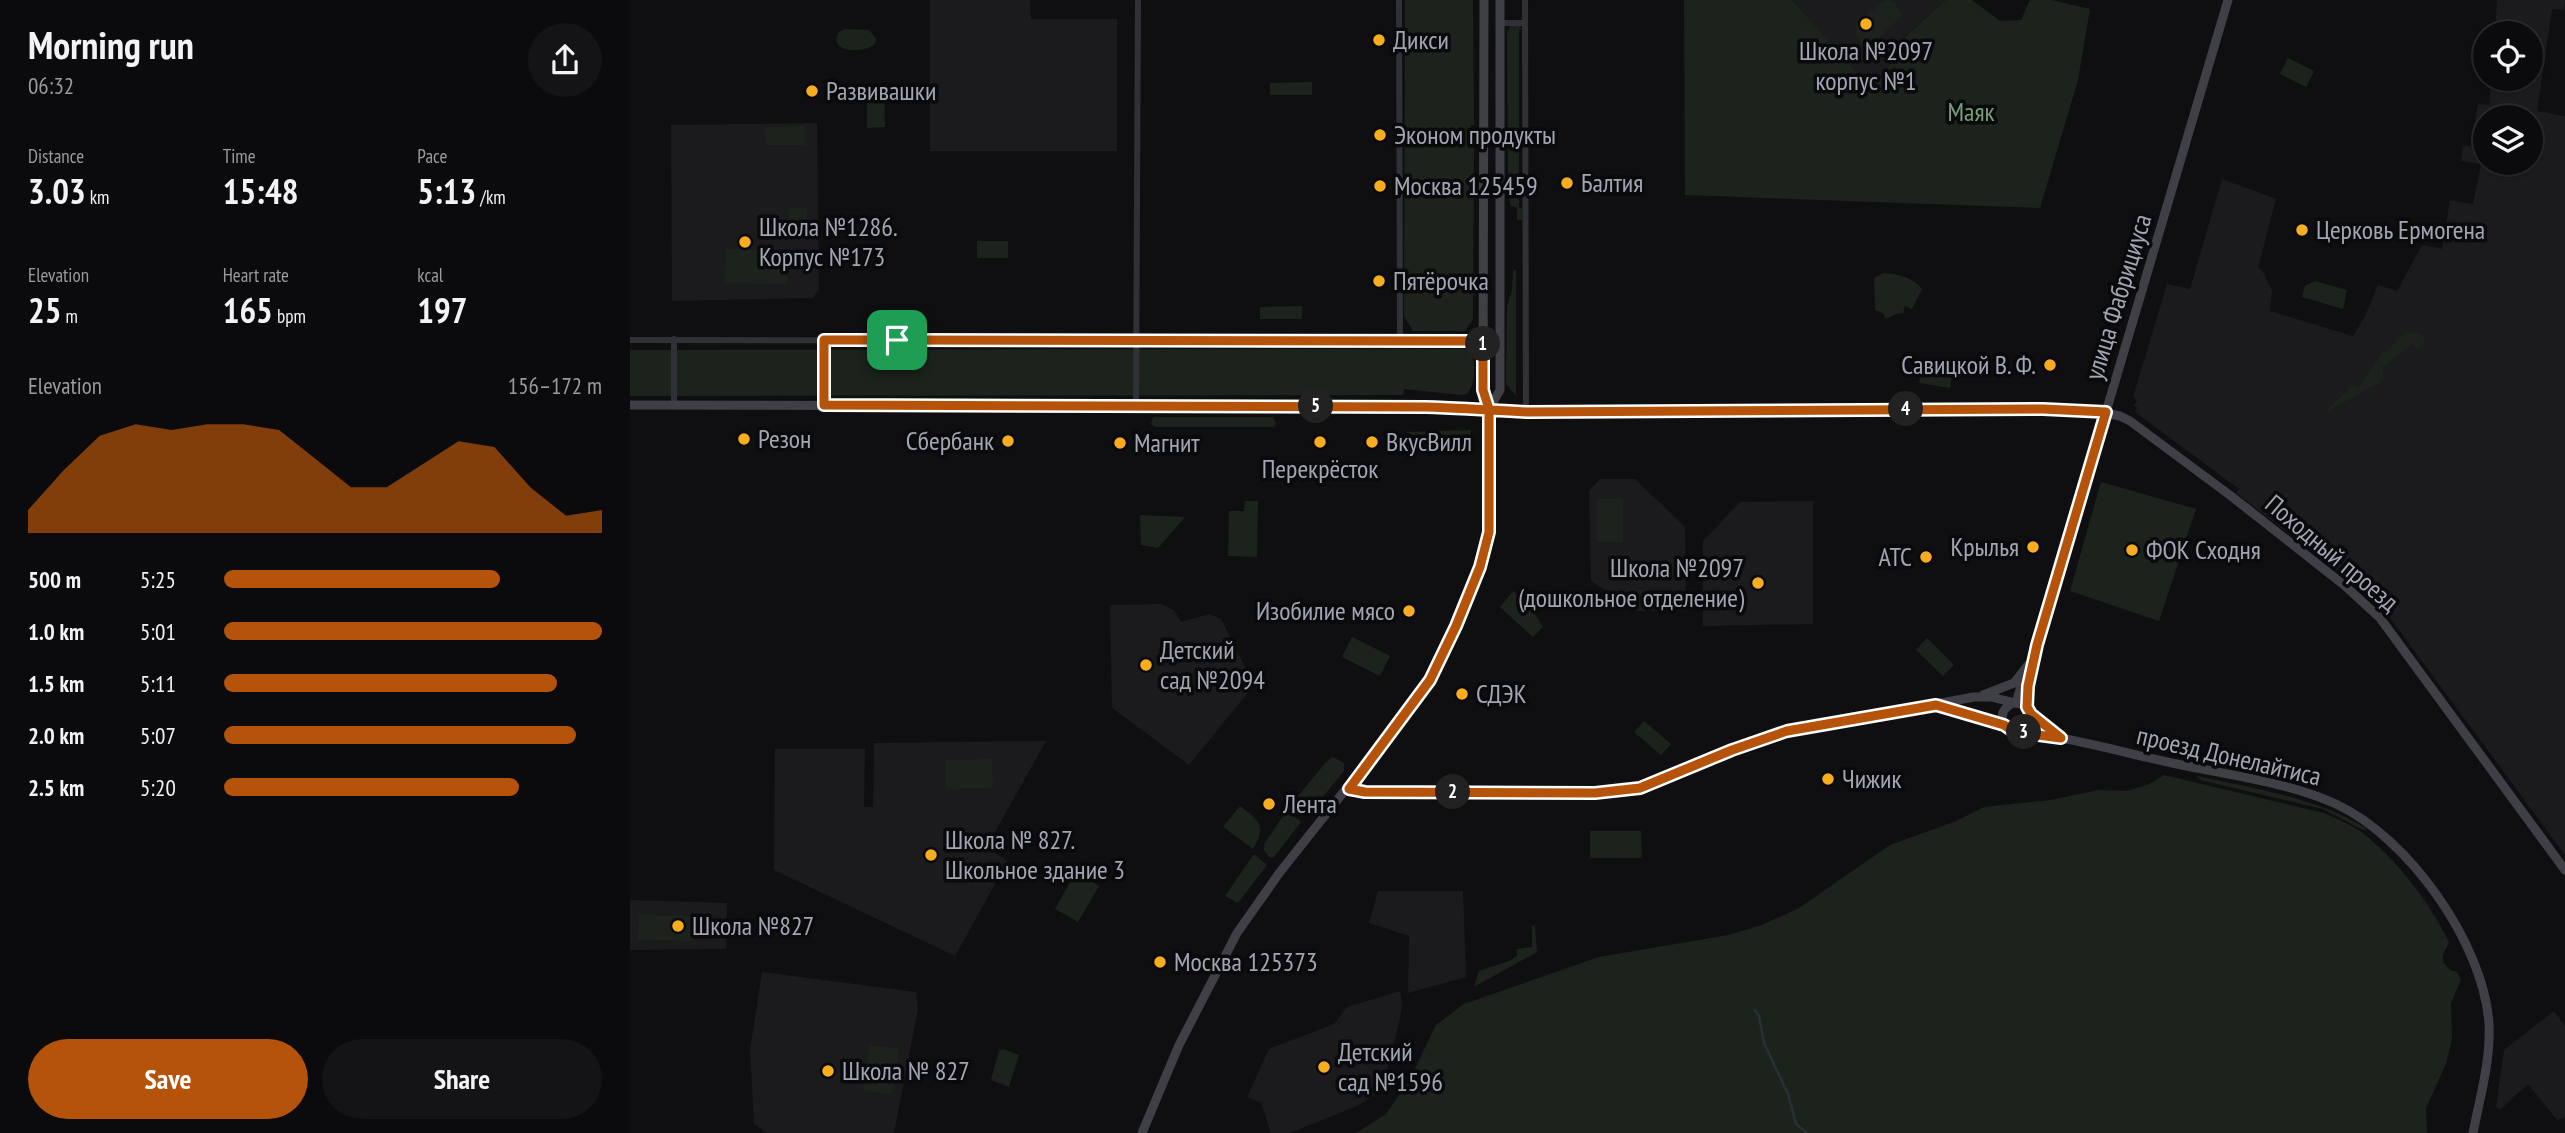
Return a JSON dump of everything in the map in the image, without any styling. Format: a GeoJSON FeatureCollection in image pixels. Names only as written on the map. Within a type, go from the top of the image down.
{"type":"FeatureCollection","features":[{"type":"Feature","properties":{"kind":"main road"},"geometry":{"type":"LineString","coordinates":[[1142,1133],[1171,1061],[1227,950],[1262,896],[1393,732],[1430,680],[1475,582],[1489,532],[1489,409],[1483,390],[1484,0]]}},
{"type":"Feature","properties":{"kind":"main road"},"geometry":{"type":"LineString","coordinates":[[1489,409],[1500,390],[1500,0]]}},
{"type":"Feature","properties":{"kind":"main road","name":"улица Фабрициуса"},"geometry":{"type":"LineString","coordinates":[[2029,711],[2028,686],[2037,645],[2228,0]]}},
{"type":"Feature","properties":{"kind":"main road"},"geometry":{"type":"LineString","coordinates":[[630,405],[1426,407],[1527,412],[2043,409],[2106,412]]}},
{"type":"Feature","properties":{"kind":"main road","name":"Походный проезд"},"geometry":{"type":"LineString","coordinates":[[2106,412],[2130,421],[2231,496],[2344,585],[2380,618],[2565,870]]}},
{"type":"Feature","properties":{"kind":"main road","name":"улица Фабрициуса"},"geometry":{"type":"LineString","coordinates":[[2014,703],[2037,645]]}},
{"type":"Feature","properties":{"kind":"main road"},"geometry":{"type":"LineString","coordinates":[[1975,697],[2009,686],[2022,675],[2028,665]]}},
{"type":"Feature","properties":{"kind":"main road","name":"проезд Донелайтиса"},"geometry":{"type":"LineString","coordinates":[[1348,789],[1365,792],[1625,791],[1654,783],[1732,750],[1787,731],[1975,697],[2014,703],[2029,711],[2061,738]]}},
{"type":"Feature","properties":{"kind":"main road"},"geometry":{"type":"LineString","coordinates":[[2004,725],[2004,710],[2014,703]]}},
{"type":"Feature","properties":{"kind":"main road","name":"проезд Донелайтиса"},"geometry":{"type":"LineString","coordinates":[[1936,705],[2004,725],[2014,732],[2061,738],[2318,797],[2350,811],[2394,844],[2413,865],[2454,922],[2466,944],[2481,987],[2489,1021],[2489,1048],[2473,1133]]}},
{"type":"Feature","properties":{"kind":"main road"},"geometry":{"type":"LineString","coordinates":[[2022,731],[2029,726],[2029,711]]}},
{"type":"Feature","properties":{"kind":"street"},"geometry":{"type":"LineString","coordinates":[[1136,407],[1138,0]]}},
{"type":"Feature","properties":{"kind":"street"},"geometry":{"type":"LineString","coordinates":[[1399,0],[1400,341]]}},
{"type":"Feature","properties":{"kind":"street"},"geometry":{"type":"LineString","coordinates":[[1525,0],[1527,412]]}},
{"type":"Feature","properties":{"kind":"street"},"geometry":{"type":"LineString","coordinates":[[1500,23],[1525,23]]}},
{"type":"Feature","properties":{"kind":"street"},"geometry":{"type":"LineString","coordinates":[[630,340],[1483,341]]}},
{"type":"Feature","properties":{"kind":"street"},"geometry":{"type":"LineString","coordinates":[[674,340],[674,405]]}},
{"type":"Feature","properties":{"kind":"street"},"geometry":{"type":"LineString","coordinates":[[824,340],[824,405]]}},
{"type":"Feature","properties":{"kind":"shaded area"},"geometry":{"type":"Polygon","coordinates":[[[930,0],[1030,0],[1031,19],[1117,19],[1117,151],[930,151],[930,0]]]}},
{"type":"Feature","properties":{"kind":"shaded area","name":"Школа №2097 корпус №1"},"geometry":{"type":"Polygon","coordinates":[[[1792,0],[1946,0],[1892,47],[1894,59],[1874,86],[1868,86],[1792,0]]]}},
{"type":"Feature","properties":{"kind":"shaded area"},"geometry":{"type":"Polygon","coordinates":[[[2497,0],[2565,0],[2564,10],[2552,9],[2543,70],[2543,21],[2496,21],[2497,0]]]}},
{"type":"Feature","properties":{"kind":"shaded area"},"geometry":{"type":"Polygon","coordinates":[[[2490,91],[2540,91],[2538,105],[2489,105],[2490,91]]]}},
{"type":"Feature","properties":{"kind":"shaded area"},"geometry":{"type":"Polygon","coordinates":[[[2543,112],[2565,116],[2565,855],[2379,603],[2236,493],[2239,489],[2135,412],[2137,408],[2134,406],[2137,400],[2133,397],[2167,284],[2190,289],[2222,179],[2276,199],[2258,268],[2262,270],[2272,291],[2270,311],[2353,336],[2378,285],[2397,291],[2422,245],[2442,249],[2450,200],[2473,204],[2479,175],[2543,175],[2543,112]]]}},
{"type":"Feature","properties":{"kind":"shaded area","name":"Школа №1286. Корпус №173"},"geometry":{"type":"Polygon","coordinates":[[[817,123],[819,289],[813,298],[672,301],[671,125],[817,123]]]}},
{"type":"Feature","properties":{"kind":"shaded area"},"geometry":{"type":"Polygon","coordinates":[[[2473,134],[2473,163],[2461,161],[2463,146],[2471,146],[2473,134]]]}},
{"type":"Feature","properties":{"kind":"shaded area"},"geometry":{"type":"Polygon","coordinates":[[[1600,479],[1635,479],[1685,527],[1686,611],[1638,611],[1591,581],[1589,491],[1600,479]]]}},
{"type":"Feature","properties":{"kind":"shaded area","name":"Школа №2097 (дошкольное отделение)"},"geometry":{"type":"Polygon","coordinates":[[[1813,501],[1813,624],[1703,626],[1703,541],[1740,502],[1813,501]]]}},
{"type":"Feature","properties":{"kind":"shaded area"},"geometry":{"type":"Polygon","coordinates":[[[1161,604],[1174,610],[1181,622],[1209,614],[1221,619],[1254,685],[1189,765],[1112,708],[1110,605],[1161,604]]]}},
{"type":"Feature","properties":{"kind":"shaded area","name":"Школа № 827. Школьное здание 3"},"geometry":{"type":"Polygon","coordinates":[[[1046,741],[986,848],[1008,861],[955,956],[774,870],[775,749],[865,749],[864,807],[873,807],[874,743],[1046,741]]]}},
{"type":"Feature","properties":{"kind":"shaded area"},"geometry":{"type":"Polygon","coordinates":[[[1378,891],[1463,891],[1466,977],[1408,993],[1409,936],[1369,923],[1378,891]]]}},
{"type":"Feature","properties":{"kind":"shaded area","name":"Школа №827"},"geometry":{"type":"Polygon","coordinates":[[[630,900],[727,903],[726,949],[630,950],[630,900]]]}},
{"type":"Feature","properties":{"kind":"shaded area","name":"Школа № 827"},"geometry":{"type":"Polygon","coordinates":[[[762,972],[916,992],[918,1009],[894,1133],[767,1133],[754,1124],[750,1050],[762,972]]]}},
{"type":"Feature","properties":{"kind":"shaded area","name":"Детский сад №1596"},"geometry":{"type":"Polygon","coordinates":[[[1400,991],[1402,1006],[1399,1023],[1383,1085],[1375,1095],[1357,1106],[1290,1133],[1271,1133],[1261,1103],[1247,1097],[1269,1049],[1334,1024],[1347,1007],[1400,991]]]}},
{"type":"Feature","properties":{"kind":"shaded area"},"geometry":{"type":"Polygon","coordinates":[[[2554,1011],[2565,1026],[2565,1117],[2557,1120],[2528,1084],[2501,1109],[2496,1108],[2504,1050],[2554,1011]]]}},
{"type":"Feature","properties":{"kind":"green space"},"geometry":{"type":"Polygon","coordinates":[[[1405,0],[1473,0],[1474,125],[1471,125],[1469,148],[1474,148],[1473,319],[1465,331],[1413,331],[1404,316],[1405,0]]]}},
{"type":"Feature","properties":{"kind":"green space","name":"Маяк"},"geometry":{"type":"Polygon","coordinates":[[[1684,0],[1792,0],[1869,86],[1874,86],[1894,59],[1892,48],[1946,0],[1972,0],[2000,21],[2021,20],[2030,0],[2052,0],[2090,9],[2078,80],[2040,208],[1685,195],[1684,0]]]}},
{"type":"Feature","properties":{"kind":"green space"},"geometry":{"type":"Polygon","coordinates":[[[1884,0],[1893,1],[1903,15],[1872,44],[1863,43],[1855,35],[1856,25],[1884,0]]]}},
{"type":"Feature","properties":{"kind":"green space"},"geometry":{"type":"Polygon","coordinates":[[[1511,25],[1522,29],[1519,30],[1519,208],[1522,208],[1522,220],[1517,220],[1517,207],[1511,206],[1508,190],[1507,32],[1511,25]]]}},
{"type":"Feature","properties":{"kind":"green space"},"geometry":{"type":"Polygon","coordinates":[[[845,29],[869,30],[876,38],[875,44],[855,50],[842,48],[836,39],[839,32],[845,29]]]}},
{"type":"Feature","properties":{"kind":"green space"},"geometry":{"type":"Polygon","coordinates":[[[2288,58],[2314,71],[2306,87],[2280,74],[2288,58]]]}},
{"type":"Feature","properties":{"kind":"green space"},"geometry":{"type":"Polygon","coordinates":[[[1312,82],[1312,95],[1270,95],[1270,83],[1312,82]]]}},
{"type":"Feature","properties":{"kind":"green space"},"geometry":{"type":"Polygon","coordinates":[[[867,91],[884,91],[885,127],[867,128],[867,91]]]}},
{"type":"Feature","properties":{"kind":"green space"},"geometry":{"type":"Polygon","coordinates":[[[805,126],[805,145],[766,145],[765,127],[805,126]]]}},
{"type":"Feature","properties":{"kind":"green space"},"geometry":{"type":"Polygon","coordinates":[[[789,208],[807,208],[807,240],[789,239],[789,208]]]}},
{"type":"Feature","properties":{"kind":"green space"},"geometry":{"type":"Polygon","coordinates":[[[977,241],[1008,241],[1008,258],[977,258],[977,241]]]}},
{"type":"Feature","properties":{"kind":"green space"},"geometry":{"type":"Polygon","coordinates":[[[726,249],[787,250],[787,284],[725,283],[726,249]]]}},
{"type":"Feature","properties":{"kind":"green space"},"geometry":{"type":"Polygon","coordinates":[[[1513,270],[1516,270],[1516,396],[1506,384],[1507,306],[1512,290],[1513,270]]]}},
{"type":"Feature","properties":{"kind":"green space"},"geometry":{"type":"Polygon","coordinates":[[[1883,273],[1905,277],[1922,289],[1912,309],[1905,306],[1903,313],[1886,319],[1883,313],[1875,310],[1874,278],[1883,273]]]}},
{"type":"Feature","properties":{"kind":"green space"},"geometry":{"type":"Polygon","coordinates":[[[2315,281],[2347,290],[2343,309],[2302,297],[2305,286],[2315,281]]]}},
{"type":"Feature","properties":{"kind":"green space"},"geometry":{"type":"Polygon","coordinates":[[[1302,306],[1302,319],[1260,319],[1260,307],[1302,306]]]}},
{"type":"Feature","properties":{"kind":"green space"},"geometry":{"type":"Polygon","coordinates":[[[2406,332],[2421,335],[2425,343],[2420,348],[2415,348],[2413,343],[2382,368],[2384,378],[2379,383],[2324,413],[2353,385],[2358,388],[2384,351],[2406,332]]]}},
{"type":"Feature","properties":{"kind":"green space"},"geometry":{"type":"Polygon","coordinates":[[[1466,349],[1474,364],[1474,377],[1467,394],[1461,395],[1404,389],[1403,395],[630,396],[630,350],[1466,349]]]}},
{"type":"Feature","properties":{"kind":"green space"},"geometry":{"type":"Polygon","coordinates":[[[1922,363],[1953,368],[1950,388],[1919,383],[1922,363]]]}},
{"type":"Feature","properties":{"kind":"green space"},"geometry":{"type":"Polygon","coordinates":[[[1153,417],[1273,417],[1276,423],[1274,427],[1155,427],[1151,424],[1153,417]]]}},
{"type":"Feature","properties":{"kind":"green space"},"geometry":{"type":"Polygon","coordinates":[[[1471,430],[1469,455],[1405,432],[1471,430]]]}},
{"type":"Feature","properties":{"kind":"green space","name":"ФОК Сходня"},"geometry":{"type":"Polygon","coordinates":[[[2101,482],[2196,509],[2159,621],[2070,591],[2101,482]]]}},
{"type":"Feature","properties":{"kind":"green space"},"geometry":{"type":"Polygon","coordinates":[[[1597,499],[1623,499],[1623,542],[1597,542],[1597,499]]]}},
{"type":"Feature","properties":{"kind":"green space"},"geometry":{"type":"Polygon","coordinates":[[[1245,501],[1258,501],[1257,557],[1228,556],[1229,511],[1244,511],[1245,501]]]}},
{"type":"Feature","properties":{"kind":"green space"},"geometry":{"type":"Polygon","coordinates":[[[1140,515],[1185,517],[1158,548],[1141,545],[1140,515]]]}},
{"type":"Feature","properties":{"kind":"green space"},"geometry":{"type":"Polygon","coordinates":[[[1513,591],[1531,608],[1543,627],[1533,637],[1500,607],[1513,591]]]}},
{"type":"Feature","properties":{"kind":"green space"},"geometry":{"type":"Polygon","coordinates":[[[1352,637],[1390,656],[1380,676],[1342,657],[1352,637]]]}},
{"type":"Feature","properties":{"kind":"green space"},"geometry":{"type":"Polygon","coordinates":[[[1927,638],[1954,665],[1943,676],[1916,650],[1927,638]]]}},
{"type":"Feature","properties":{"kind":"green space"},"geometry":{"type":"Polygon","coordinates":[[[1644,721],[1671,744],[1661,755],[1634,732],[1644,721]]]}},
{"type":"Feature","properties":{"kind":"green space"},"geometry":{"type":"Polygon","coordinates":[[[1333,757],[1344,763],[1344,771],[1312,810],[1308,811],[1299,806],[1298,796],[1333,757]]]}},
{"type":"Feature","properties":{"kind":"green space"},"geometry":{"type":"Polygon","coordinates":[[[992,759],[993,788],[946,789],[946,760],[992,759]]]}},
{"type":"Feature","properties":{"kind":"green space"},"geometry":{"type":"Polygon","coordinates":[[[2164,775],[2324,813],[2339,820],[2377,845],[2423,898],[2449,942],[2443,962],[2450,970],[2457,972],[2461,980],[2451,1003],[2452,1039],[2446,1064],[2426,1108],[2427,1133],[1356,1133],[1386,1114],[1410,1079],[1436,1025],[1464,1004],[1599,957],[1728,935],[1762,925],[1799,908],[1890,845],[1956,821],[1984,807],[2051,800],[2098,790],[2127,791],[2149,784],[2164,775]]]}},
{"type":"Feature","properties":{"kind":"green space"},"geometry":{"type":"Polygon","coordinates":[[[2197,776],[2306,802],[2348,818],[2367,829],[2363,830],[2323,809],[2200,780],[2197,776]]]}},
{"type":"Feature","properties":{"kind":"green space"},"geometry":{"type":"Polygon","coordinates":[[[1240,806],[1259,824],[1260,835],[1253,849],[1223,827],[1240,806]]]}},
{"type":"Feature","properties":{"kind":"green space"},"geometry":{"type":"Polygon","coordinates":[[[1285,813],[1301,822],[1273,858],[1269,857],[1264,850],[1264,844],[1285,813]]]}},
{"type":"Feature","properties":{"kind":"green space"},"geometry":{"type":"Polygon","coordinates":[[[1590,831],[1641,831],[1642,858],[1590,858],[1590,831]]]}},
{"type":"Feature","properties":{"kind":"green space"},"geometry":{"type":"Polygon","coordinates":[[[1254,854],[1267,865],[1238,903],[1225,896],[1254,854]]]}},
{"type":"Feature","properties":{"kind":"green space"},"geometry":{"type":"Polygon","coordinates":[[[1076,872],[1099,886],[1078,922],[1055,909],[1076,872]]]}},
{"type":"Feature","properties":{"kind":"green space"},"geometry":{"type":"Polygon","coordinates":[[[639,915],[695,916],[694,941],[638,940],[639,915]]]}},
{"type":"Feature","properties":{"kind":"green space"},"geometry":{"type":"Polygon","coordinates":[[[1535,925],[1537,952],[1474,987],[1479,971],[1509,961],[1517,956],[1517,949],[1532,947],[1532,926],[1535,925]]]}},
{"type":"Feature","properties":{"kind":"green space"},"geometry":{"type":"Polygon","coordinates":[[[870,1045],[899,1049],[892,1094],[863,1090],[870,1045]]]}},
{"type":"Feature","properties":{"kind":"green space"},"geometry":{"type":"Polygon","coordinates":[[[1003,1049],[1019,1055],[1009,1087],[991,1080],[999,1051],[1003,1049]]]}},
{"type":"Feature","properties":{"kind":"waterway"},"geometry":{"type":"LineString","coordinates":[[1755,1010],[1759,1016],[1764,1043],[1788,1094],[1796,1124],[1807,1133]]}},
{"type":"Feature","properties":{"kind":"place","name":"Школа №2097 корпус №1"},"geometry":{"type":"Point","coordinates":[1866,24]}},
{"type":"Feature","properties":{"kind":"place","name":"Дикси"},"geometry":{"type":"Point","coordinates":[1379,40]}},
{"type":"Feature","properties":{"kind":"place","name":"Развивашки"},"geometry":{"type":"Point","coordinates":[812,91]}},
{"type":"Feature","properties":{"kind":"place","name":"Эконом продукты"},"geometry":{"type":"Point","coordinates":[1380,135]}},
{"type":"Feature","properties":{"kind":"place","name":"Балтия"},"geometry":{"type":"Point","coordinates":[1567,183]}},
{"type":"Feature","properties":{"kind":"place","name":"Москва 125459"},"geometry":{"type":"Point","coordinates":[1380,186]}},
{"type":"Feature","properties":{"kind":"place","name":"Церковь Ермогена"},"geometry":{"type":"Point","coordinates":[2302,230]}},
{"type":"Feature","properties":{"kind":"place","name":"Школа №1286. Корпус №173"},"geometry":{"type":"Point","coordinates":[745,242]}},
{"type":"Feature","properties":{"kind":"place","name":"Пятёрочка"},"geometry":{"type":"Point","coordinates":[1379,281]}},
{"type":"Feature","properties":{"kind":"place","name":"Савицкой В. Ф."},"geometry":{"type":"Point","coordinates":[2050,365]}},
{"type":"Feature","properties":{"kind":"place","name":"Резон"},"geometry":{"type":"Point","coordinates":[744,439]}},
{"type":"Feature","properties":{"kind":"place","name":"Сбербанк"},"geometry":{"type":"Point","coordinates":[1008,441]}},
{"type":"Feature","properties":{"kind":"place","name":"Перекрёсток"},"geometry":{"type":"Point","coordinates":[1320,442]}},
{"type":"Feature","properties":{"kind":"place","name":"ВкусВилл"},"geometry":{"type":"Point","coordinates":[1372,442]}},
{"type":"Feature","properties":{"kind":"place","name":"Магнит"},"geometry":{"type":"Point","coordinates":[1120,443]}},
{"type":"Feature","properties":{"kind":"place","name":"Крылья"},"geometry":{"type":"Point","coordinates":[2033,547]}},
{"type":"Feature","properties":{"kind":"place","name":"ФОК Сходня"},"geometry":{"type":"Point","coordinates":[2132,550]}},
{"type":"Feature","properties":{"kind":"place","name":"АТС"},"geometry":{"type":"Point","coordinates":[1926,557]}},
{"type":"Feature","properties":{"kind":"place","name":"Школа №2097 (дошкольное отделение)"},"geometry":{"type":"Point","coordinates":[1758,583]}},
{"type":"Feature","properties":{"kind":"place","name":"Изобилие мясо"},"geometry":{"type":"Point","coordinates":[1409,611]}},
{"type":"Feature","properties":{"kind":"place","name":"Детский сад №2094"},"geometry":{"type":"Point","coordinates":[1146,665]}},
{"type":"Feature","properties":{"kind":"place","name":"СДЭК"},"geometry":{"type":"Point","coordinates":[1462,694]}},
{"type":"Feature","properties":{"kind":"place","name":"Чижик"},"geometry":{"type":"Point","coordinates":[1828,779]}},
{"type":"Feature","properties":{"kind":"place","name":"Лента"},"geometry":{"type":"Point","coordinates":[1269,804]}},
{"type":"Feature","properties":{"kind":"place","name":"Школа № 827. Школьное здание 3"},"geometry":{"type":"Point","coordinates":[931,855]}},
{"type":"Feature","properties":{"kind":"place","name":"Школа №827"},"geometry":{"type":"Point","coordinates":[678,926]}},
{"type":"Feature","properties":{"kind":"place","name":"Москва 125373"},"geometry":{"type":"Point","coordinates":[1160,962]}},
{"type":"Feature","properties":{"kind":"place","name":"Детский сад №1596"},"geometry":{"type":"Point","coordinates":[1324,1067]}},
{"type":"Feature","properties":{"kind":"place","name":"Школа № 827"},"geometry":{"type":"Point","coordinates":[828,1071]}},
{"type":"Feature","properties":{"kind":"route"},"geometry":{"type":"LineString","coordinates":[[897,340],[824,340],[824,405],[1426,407],[1489,409],[1527,412],[2082,409],[2106,412],[2037,645],[2028,686],[2027,707],[2031,714],[2061,738],[2010,731],[2004,725],[1936,705],[1787,731],[1692,765],[1654,783],[1625,791],[1356,792],[1348,789],[1430,680],[1480,567],[1489,532],[1489,409],[1483,390],[1483,341],[897,340]]}}]}
